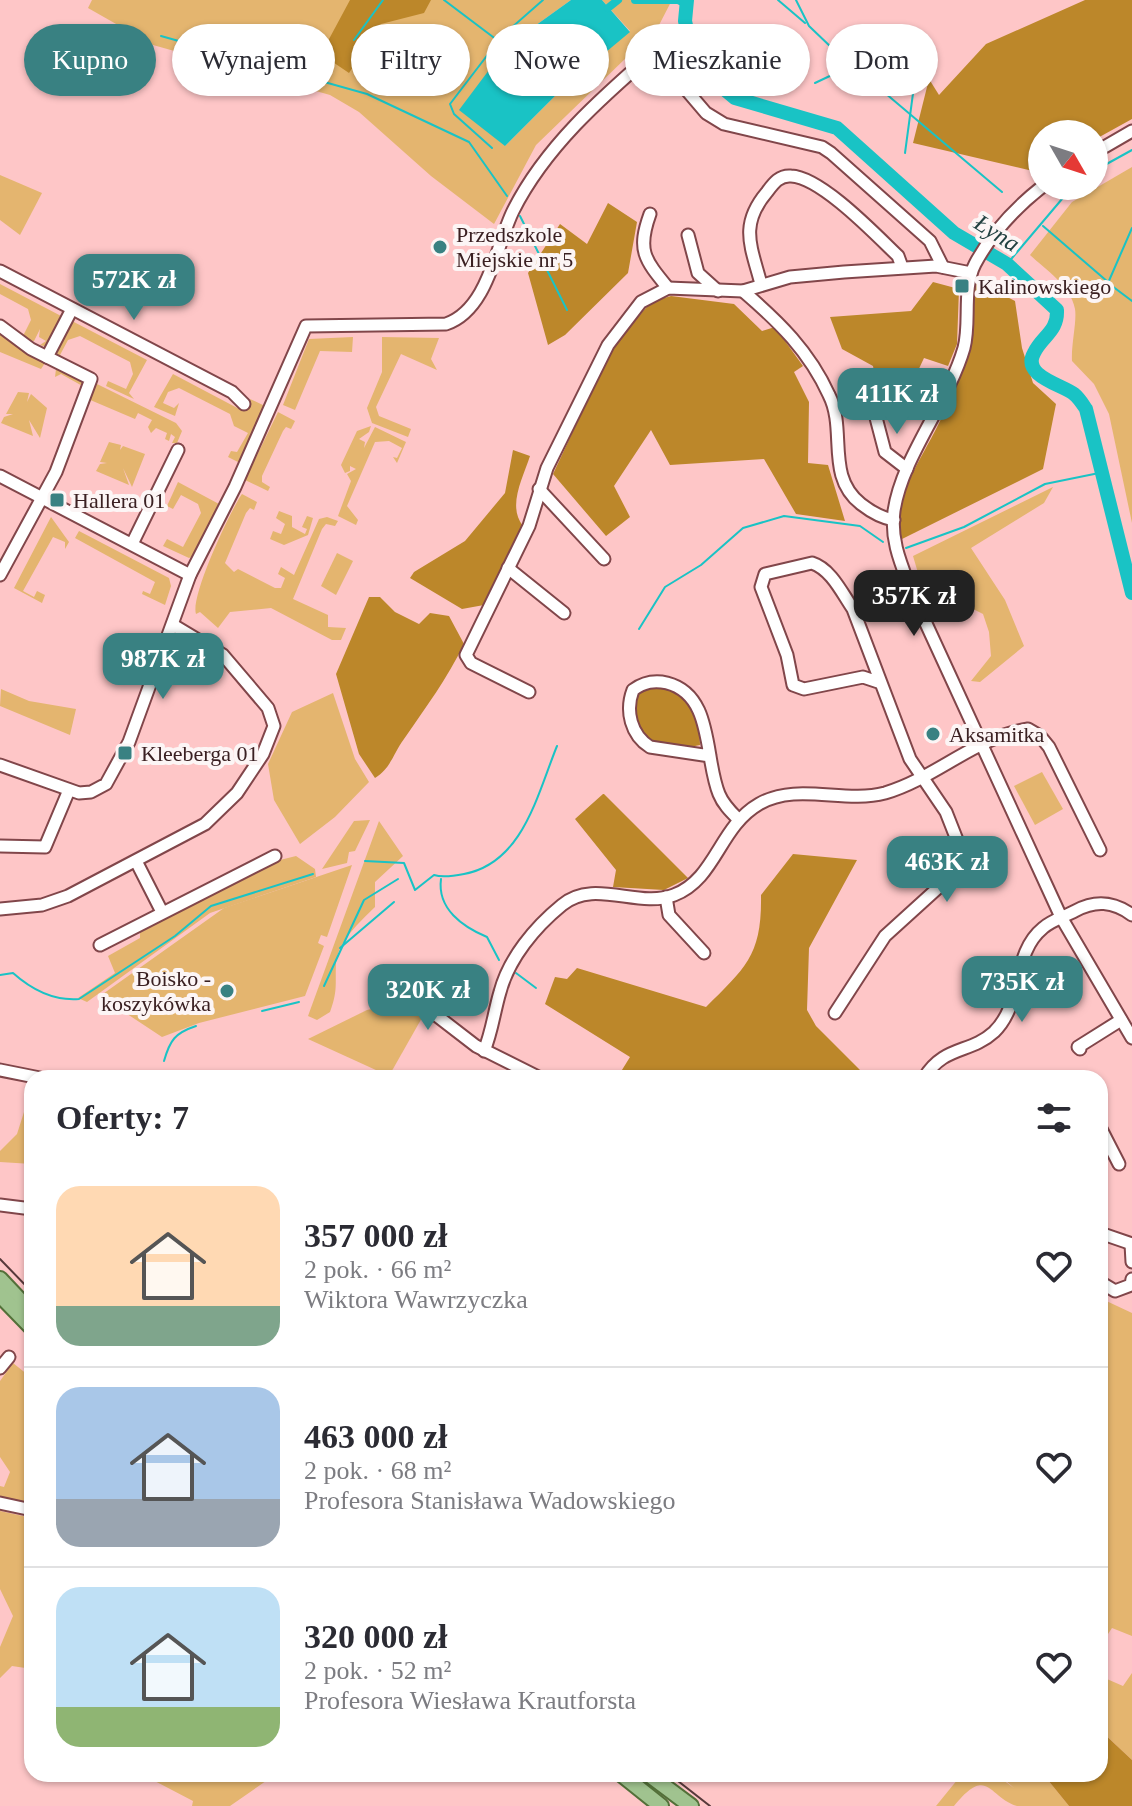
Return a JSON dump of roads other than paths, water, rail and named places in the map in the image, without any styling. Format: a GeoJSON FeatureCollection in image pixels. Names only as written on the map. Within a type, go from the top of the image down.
{"type":"FeatureCollection","features":[{"type":"Feature","properties":{"kind":"main road"},"geometry":{"type":"LineString","coordinates":[[0,1279],[24,1304]]}},
{"type":"Feature","properties":{"kind":"main road"},"geometry":{"type":"LineString","coordinates":[[0,1295],[24,1320]]}},
{"type":"Feature","properties":{"kind":"main road"},"geometry":{"type":"LineString","coordinates":[[631,1782],[661,1806]]}},
{"type":"Feature","properties":{"kind":"main road"},"geometry":{"type":"LineString","coordinates":[[659,1782],[691,1806]]}},
{"type":"Feature","properties":{"kind":"street"},"geometry":{"type":"LineString","coordinates":[[0,765],[69,790],[91,792],[106,784],[129,742],[190,575],[250,455],[306,326],[446,324],[465,314],[476,300],[512,214],[537,171],[608,92],[654,52],[706,113],[724,124],[822,147],[831,153],[930,241],[943,267]]}},
{"type":"Feature","properties":{"kind":"street"},"geometry":{"type":"LineString","coordinates":[[1108,145],[1132,131]]}},
{"type":"Feature","properties":{"kind":"street"},"geometry":{"type":"LineString","coordinates":[[761,284],[748,225],[752,210],[778,179],[788,175],[802,178],[837,202],[898,256],[902,267]]}},
{"type":"Feature","properties":{"kind":"street"},"geometry":{"type":"LineString","coordinates":[[1028,199],[1007,217],[974,268],[964,346],[939,410],[907,469],[894,520],[899,562],[1061,917],[1132,1038]]}},
{"type":"Feature","properties":{"kind":"street"},"geometry":{"type":"LineString","coordinates":[[650,214],[641,240],[650,266],[668,288]]}},
{"type":"Feature","properties":{"kind":"street"},"geometry":{"type":"LineString","coordinates":[[688,235],[698,273],[718,291]]}},
{"type":"Feature","properties":{"kind":"street"},"geometry":{"type":"LineString","coordinates":[[529,692],[471,663],[466,655],[529,526],[539,489],[608,345],[641,302],[668,288],[743,291],[790,277],[902,267],[974,268]]}},
{"type":"Feature","properties":{"kind":"street"},"geometry":{"type":"LineString","coordinates":[[0,271],[232,392],[244,404]]}},
{"type":"Feature","properties":{"kind":"street"},"geometry":{"type":"LineString","coordinates":[[743,291],[777,320],[808,354],[832,399],[843,486],[870,511],[894,520]]}},
{"type":"Feature","properties":{"kind":"street"},"geometry":{"type":"LineString","coordinates":[[47,357],[72,309]]}},
{"type":"Feature","properties":{"kind":"street"},"geometry":{"type":"LineString","coordinates":[[0,326],[10,336],[91,379],[56,472],[0,575]]}},
{"type":"Feature","properties":{"kind":"street"},"geometry":{"type":"LineString","coordinates":[[874,410],[885,452],[907,469]]}},
{"type":"Feature","properties":{"kind":"street"},"geometry":{"type":"LineString","coordinates":[[132,544],[178,450]]}},
{"type":"Feature","properties":{"kind":"street"},"geometry":{"type":"LineString","coordinates":[[0,476],[190,575]]}},
{"type":"Feature","properties":{"kind":"street"},"geometry":{"type":"LineString","coordinates":[[539,489],[604,559]]}},
{"type":"Feature","properties":{"kind":"street"},"geometry":{"type":"LineString","coordinates":[[835,1013],[885,936],[944,883],[956,865],[959,845],[957,833],[910,759],[853,609],[825,569],[812,563],[765,574],[761,587],[787,655],[793,685],[804,689],[863,677],[881,683]]}},
{"type":"Feature","properties":{"kind":"street"},"geometry":{"type":"LineString","coordinates":[[508,568],[564,613]]}},
{"type":"Feature","properties":{"kind":"street"},"geometry":{"type":"LineString","coordinates":[[0,909],[53,902],[205,824],[222,810],[263,754],[274,726],[268,708],[223,655],[173,625]]}},
{"type":"Feature","properties":{"kind":"street"},"geometry":{"type":"LineString","coordinates":[[710,756],[650,747],[642,742],[635,734],[629,706],[633,690],[642,683],[654,681],[683,689],[694,699],[710,756],[717,791],[737,818]]}},
{"type":"Feature","properties":{"kind":"street"},"geometry":{"type":"LineString","coordinates":[[484,1051],[510,962],[563,904],[588,893],[666,897],[695,883],[737,818],[775,797],[868,796],[922,778],[988,739],[1028,729],[1040,736],[1100,850]]}},
{"type":"Feature","properties":{"kind":"street"},"geometry":{"type":"LineString","coordinates":[[0,846],[45,847],[69,790]]}},
{"type":"Feature","properties":{"kind":"street"},"geometry":{"type":"LineString","coordinates":[[100,945],[275,856]]}},
{"type":"Feature","properties":{"kind":"street"},"geometry":{"type":"LineString","coordinates":[[136,861],[162,912]]}},
{"type":"Feature","properties":{"kind":"street"},"geometry":{"type":"LineString","coordinates":[[666,897],[669,915],[704,953]]}},
{"type":"Feature","properties":{"kind":"street"},"geometry":{"type":"LineString","coordinates":[[931,1070],[942,1056],[992,1034],[1004,1020],[1013,1005],[1032,940],[1061,917],[1089,904],[1102,903],[1132,915]]}},
{"type":"Feature","properties":{"kind":"street"},"geometry":{"type":"LineString","coordinates":[[393,982],[484,1051],[523,1070]]}},
{"type":"Feature","properties":{"kind":"street"},"geometry":{"type":"LineString","coordinates":[[1080,1049],[1078,1047],[1121,1020]]}},
{"type":"Feature","properties":{"kind":"street"},"geometry":{"type":"LineString","coordinates":[[0,1070],[24,1075]]}},
{"type":"Feature","properties":{"kind":"street"},"geometry":{"type":"LineString","coordinates":[[1108,1143],[1119,1164]]}},
{"type":"Feature","properties":{"kind":"street"},"geometry":{"type":"LineString","coordinates":[[0,1205],[24,1208]]}},
{"type":"Feature","properties":{"kind":"street"},"geometry":{"type":"LineString","coordinates":[[1108,1236],[1131,1244],[1132,1262]]}},
{"type":"Feature","properties":{"kind":"street"},"geometry":{"type":"LineString","coordinates":[[1108,1287],[1115,1291],[1131,1285],[1132,1279]]}},
{"type":"Feature","properties":{"kind":"street"},"geometry":{"type":"LineString","coordinates":[[0,1368],[9,1357]]}},
{"type":"Feature","properties":{"kind":"street"},"geometry":{"type":"LineString","coordinates":[[0,1503],[24,1508]]}},
{"type":"Feature","properties":{"kind":"water"},"geometry":{"type":"Polygon","coordinates":[[[571,0],[602,0],[625,26],[625,36],[609,50],[609,24],[538,24],[571,0]]]}},
{"type":"Feature","properties":{"kind":"water"},"geometry":{"type":"Polygon","coordinates":[[[486,74],[486,96],[555,96],[505,146],[459,110],[486,74]]]}},
{"type":"Feature","properties":{"kind":"waterway"},"geometry":{"type":"LineString","coordinates":[[366,24],[383,0]]}},
{"type":"Feature","properties":{"kind":"waterway"},"geometry":{"type":"LineString","coordinates":[[444,0],[486,32]]}},
{"type":"Feature","properties":{"kind":"waterway"},"geometry":{"type":"LineString","coordinates":[[492,148],[454,114],[450,104],[502,36],[543,0]]}},
{"type":"Feature","properties":{"kind":"waterway"},"geometry":{"type":"LineString","coordinates":[[608,8],[618,0]]}},
{"type":"Feature","properties":{"kind":"waterway"},"geometry":{"type":"LineString","coordinates":[[635,0],[678,0],[686,4]]}},
{"type":"Feature","properties":{"kind":"waterway","name":"Łyna"},"geometry":{"type":"LineString","coordinates":[[687,0],[685,21],[692,51],[711,78],[735,98],[837,128],[954,233],[1007,264],[1057,310],[1055,324],[1034,353],[1033,368],[1045,379],[1074,394],[1086,409],[1132,593]]}},
{"type":"Feature","properties":{"kind":"waterway"},"geometry":{"type":"LineString","coordinates":[[778,0],[805,23]]}},
{"type":"Feature","properties":{"kind":"waterway"},"geometry":{"type":"LineString","coordinates":[[796,0],[809,26],[833,49],[1002,192]]}},
{"type":"Feature","properties":{"kind":"waterway"},"geometry":{"type":"LineString","coordinates":[[161,36],[367,94],[469,142],[507,196]]}},
{"type":"Feature","properties":{"kind":"waterway"},"geometry":{"type":"LineString","coordinates":[[815,83],[853,65],[888,40],[898,44],[914,86],[905,153]]}},
{"type":"Feature","properties":{"kind":"waterway"},"geometry":{"type":"LineString","coordinates":[[1108,163],[1132,150]]}},
{"type":"Feature","properties":{"kind":"waterway"},"geometry":{"type":"LineString","coordinates":[[1007,264],[1061,200]]}},
{"type":"Feature","properties":{"kind":"waterway"},"geometry":{"type":"LineString","coordinates":[[520,216],[567,310]]}},
{"type":"Feature","properties":{"kind":"waterway"},"geometry":{"type":"LineString","coordinates":[[1043,226],[1108,282]]}},
{"type":"Feature","properties":{"kind":"waterway"},"geometry":{"type":"LineString","coordinates":[[1132,228],[1108,283],[1132,301]]}},
{"type":"Feature","properties":{"kind":"waterway"},"geometry":{"type":"LineString","coordinates":[[906,548],[964,527],[1045,484],[1104,472]]}},
{"type":"Feature","properties":{"kind":"waterway"},"geometry":{"type":"LineString","coordinates":[[639,629],[665,587],[701,565],[743,528],[784,516],[860,526],[883,542]]}},
{"type":"Feature","properties":{"kind":"waterway"},"geometry":{"type":"LineString","coordinates":[[365,861],[404,863],[415,890],[434,875],[464,874],[484,867],[501,856],[525,824],[557,746]]}},
{"type":"Feature","properties":{"kind":"waterway"},"geometry":{"type":"LineString","coordinates":[[0,975],[13,973],[43,993],[79,999],[175,936],[211,906],[313,874]]}},
{"type":"Feature","properties":{"kind":"waterway"},"geometry":{"type":"LineString","coordinates":[[324,986],[364,900],[398,879]]}},
{"type":"Feature","properties":{"kind":"waterway"},"geometry":{"type":"LineString","coordinates":[[441,879],[447,908],[469,928],[487,937],[499,960]]}},
{"type":"Feature","properties":{"kind":"waterway"},"geometry":{"type":"LineString","coordinates":[[340,948],[394,902]]}},
{"type":"Feature","properties":{"kind":"waterway"},"geometry":{"type":"LineString","coordinates":[[516,973],[536,988]]}},
{"type":"Feature","properties":{"kind":"waterway"},"geometry":{"type":"LineString","coordinates":[[262,1011],[299,1002]]}},
{"type":"Feature","properties":{"kind":"waterway"},"geometry":{"type":"LineString","coordinates":[[164,1061],[174,1038],[196,1026]]}},
{"type":"Feature","properties":{"kind":"tram line"},"geometry":{"type":"LineString","coordinates":[[0,1259],[24,1284]]}},
{"type":"Feature","properties":{"kind":"tram line"},"geometry":{"type":"LineString","coordinates":[[679,1782],[710,1806]]}},
{"type":"Feature","properties":{"kind":"place","name":"Przedszkole Miejskie nr 5"},"geometry":{"type":"Point","coordinates":[440,247]}},
{"type":"Feature","properties":{"kind":"place","name":"Kalinowskiego"},"geometry":{"type":"Point","coordinates":[962,286]}},
{"type":"Feature","properties":{"kind":"place","name":"Hallera 01"},"geometry":{"type":"Point","coordinates":[57,500]}},
{"type":"Feature","properties":{"kind":"place","name":"Aksamitka"},"geometry":{"type":"Point","coordinates":[933,734]}},
{"type":"Feature","properties":{"kind":"place","name":"Kleeberga 01"},"geometry":{"type":"Point","coordinates":[125,753]}},
{"type":"Feature","properties":{"kind":"place","name":"Boisko - koszykówka"},"geometry":{"type":"Point","coordinates":[227,991]}}]}
